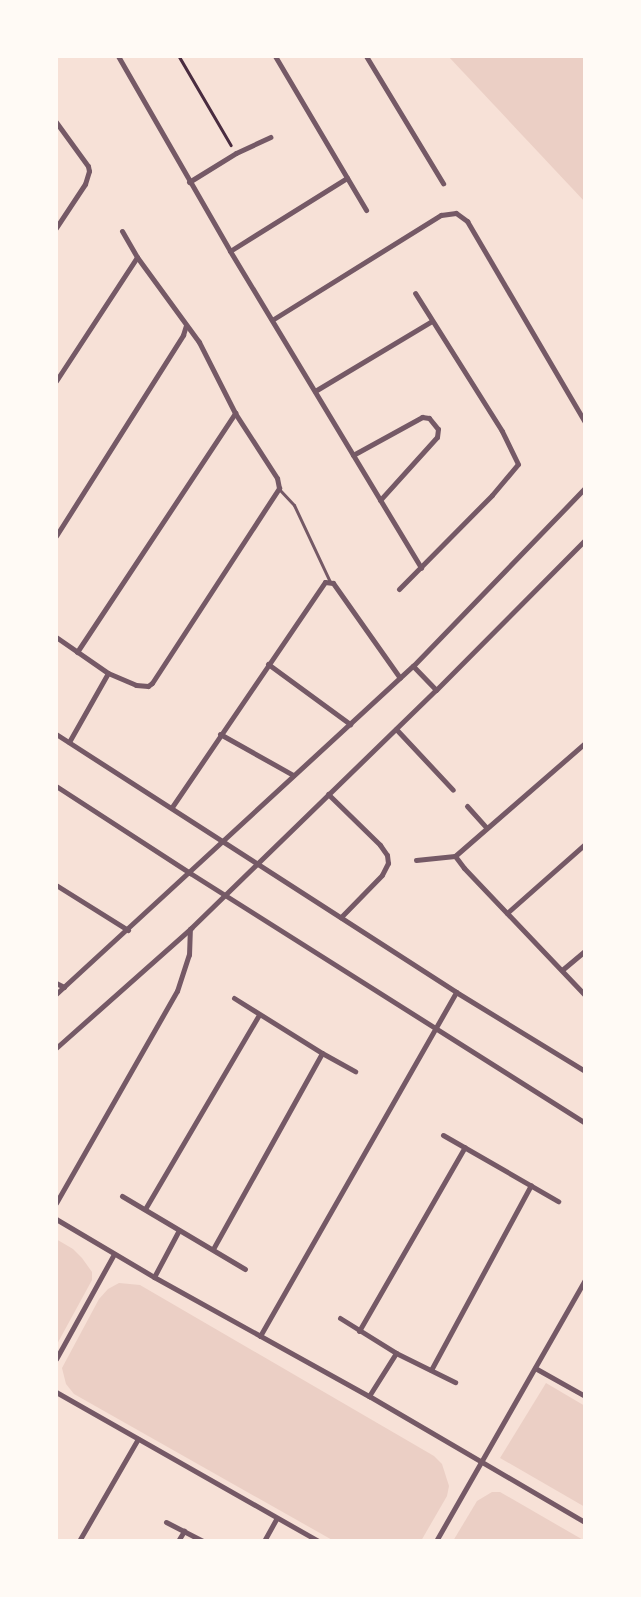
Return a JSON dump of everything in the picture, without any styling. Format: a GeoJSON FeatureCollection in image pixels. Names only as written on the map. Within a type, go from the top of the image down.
{"type":"FeatureCollection","features":[{"type":"Feature","properties":{"kind":"street"},"geometry":{"type":"LineString","coordinates":[[118,56],[189,182],[421,568]]}},
{"type":"Feature","properties":{"kind":"street"},"geometry":{"type":"LineString","coordinates":[[275,56],[366,210]]}},
{"type":"Feature","properties":{"kind":"street"},"geometry":{"type":"LineString","coordinates":[[366,56],[443,183]]}},
{"type":"Feature","properties":{"kind":"street"},"geometry":{"type":"LineString","coordinates":[[56,122],[88,166],[89,171],[85,184],[56,228]]}},
{"type":"Feature","properties":{"kind":"street"},"geometry":{"type":"LineString","coordinates":[[189,182],[236,153],[270,137]]}},
{"type":"Feature","properties":{"kind":"street"},"geometry":{"type":"LineString","coordinates":[[230,251],[347,178]]}},
{"type":"Feature","properties":{"kind":"street"},"geometry":{"type":"LineString","coordinates":[[272,320],[441,215],[456,213],[467,221],[585,422]]}},
{"type":"Feature","properties":{"kind":"street"},"geometry":{"type":"LineString","coordinates":[[56,637],[108,673],[136,685],[148,686],[152,683],[279,486],[235,413],[198,342],[138,258],[122,231]]}},
{"type":"Feature","properties":{"kind":"street"},"geometry":{"type":"LineString","coordinates":[[56,381],[138,258]]}},
{"type":"Feature","properties":{"kind":"street"},"geometry":{"type":"LineString","coordinates":[[399,588],[492,495],[518,464],[510,445],[415,293]]}},
{"type":"Feature","properties":{"kind":"street"},"geometry":{"type":"LineString","coordinates":[[315,391],[432,321]]}},
{"type":"Feature","properties":{"kind":"street"},"geometry":{"type":"LineString","coordinates":[[56,536],[183,336],[186,325]]}},
{"type":"Feature","properties":{"kind":"street"},"geometry":{"type":"LineString","coordinates":[[77,652],[235,413]]}},
{"type":"Feature","properties":{"kind":"street"},"geometry":{"type":"LineString","coordinates":[[353,455],[422,417],[428,418],[438,429],[437,437],[380,500]]}},
{"type":"Feature","properties":{"kind":"street"},"geometry":{"type":"LineString","coordinates":[[56,994],[190,874],[223,840],[413,666],[585,488]]}},
{"type":"Feature","properties":{"kind":"street"},"geometry":{"type":"LineString","coordinates":[[56,1048],[190,928],[396,730],[585,540]]}},
{"type":"Feature","properties":{"kind":"street"},"geometry":{"type":"LineString","coordinates":[[172,807],[268,664],[327,582],[400,678]]}},
{"type":"Feature","properties":{"kind":"street"},"geometry":{"type":"LineString","coordinates":[[268,664],[350,724]]}},
{"type":"Feature","properties":{"kind":"street"},"geometry":{"type":"LineString","coordinates":[[413,666],[436,690]]}},
{"type":"Feature","properties":{"kind":"street"},"geometry":{"type":"LineString","coordinates":[[69,742],[108,673]]}},
{"type":"Feature","properties":{"kind":"street"},"geometry":{"type":"LineString","coordinates":[[396,730],[453,790]]}},
{"type":"Feature","properties":{"kind":"street"},"geometry":{"type":"LineString","coordinates":[[56,734],[172,807],[456,992],[585,1071]]}},
{"type":"Feature","properties":{"kind":"street"},"geometry":{"type":"LineString","coordinates":[[220,734],[293,775]]}},
{"type":"Feature","properties":{"kind":"street"},"geometry":{"type":"LineString","coordinates":[[416,860],[455,856],[486,827],[585,743]]}},
{"type":"Feature","properties":{"kind":"street"},"geometry":{"type":"LineString","coordinates":[[56,786],[190,874],[585,1123]]}},
{"type":"Feature","properties":{"kind":"street"},"geometry":{"type":"LineString","coordinates":[[328,794],[387,855],[387,868],[341,917]]}},
{"type":"Feature","properties":{"kind":"street"},"geometry":{"type":"LineString","coordinates":[[467,806],[486,827]]}},
{"type":"Feature","properties":{"kind":"street"},"geometry":{"type":"LineString","coordinates":[[507,913],[585,844]]}},
{"type":"Feature","properties":{"kind":"street"},"geometry":{"type":"LineString","coordinates":[[455,856],[464,868],[585,995]]}},
{"type":"Feature","properties":{"kind":"street"},"geometry":{"type":"LineString","coordinates":[[56,885],[128,930]]}},
{"type":"Feature","properties":{"kind":"street"},"geometry":{"type":"LineString","coordinates":[[56,1203],[176,991],[189,955],[190,928]]}},
{"type":"Feature","properties":{"kind":"street"},"geometry":{"type":"LineString","coordinates":[[562,970],[585,951]]}},
{"type":"Feature","properties":{"kind":"street"},"geometry":{"type":"LineString","coordinates":[[56,983],[64,988]]}},
{"type":"Feature","properties":{"kind":"street"},"geometry":{"type":"LineString","coordinates":[[260,1336],[456,992]]}},
{"type":"Feature","properties":{"kind":"street"},"geometry":{"type":"LineString","coordinates":[[234,998],[355,1072]]}},
{"type":"Feature","properties":{"kind":"street"},"geometry":{"type":"LineString","coordinates":[[145,1209],[260,1015]]}},
{"type":"Feature","properties":{"kind":"street"},"geometry":{"type":"LineString","coordinates":[[213,1249],[322,1053]]}},
{"type":"Feature","properties":{"kind":"street"},"geometry":{"type":"LineString","coordinates":[[443,1135],[558,1202]]}},
{"type":"Feature","properties":{"kind":"street"},"geometry":{"type":"LineString","coordinates":[[360,1331],[465,1147]]}},
{"type":"Feature","properties":{"kind":"street"},"geometry":{"type":"LineString","coordinates":[[431,1370],[531,1185]]}},
{"type":"Feature","properties":{"kind":"street"},"geometry":{"type":"LineString","coordinates":[[122,1196],[245,1269]]}},
{"type":"Feature","properties":{"kind":"street"},"geometry":{"type":"LineString","coordinates":[[56,1219],[154,1277],[369,1396],[585,1522]]}},
{"type":"Feature","properties":{"kind":"street"},"geometry":{"type":"LineString","coordinates":[[154,1277],[179,1230]]}},
{"type":"Feature","properties":{"kind":"street"},"geometry":{"type":"LineString","coordinates":[[56,1359],[114,1254]]}},
{"type":"Feature","properties":{"kind":"street"},"geometry":{"type":"LineString","coordinates":[[436,1541],[585,1280]]}},
{"type":"Feature","properties":{"kind":"street"},"geometry":{"type":"LineString","coordinates":[[340,1318],[396,1353],[455,1382]]}},
{"type":"Feature","properties":{"kind":"street"},"geometry":{"type":"LineString","coordinates":[[369,1396],[396,1353]]}},
{"type":"Feature","properties":{"kind":"street"},"geometry":{"type":"LineString","coordinates":[[536,1368],[585,1396]]}},
{"type":"Feature","properties":{"kind":"street"},"geometry":{"type":"LineString","coordinates":[[56,1392],[318,1541]]}},
{"type":"Feature","properties":{"kind":"street"},"geometry":{"type":"LineString","coordinates":[[79,1541],[138,1439]]}},
{"type":"Feature","properties":{"kind":"street"},"geometry":{"type":"LineString","coordinates":[[264,1541],[277,1518]]}},
{"type":"Feature","properties":{"kind":"street"},"geometry":{"type":"LineString","coordinates":[[166,1522],[203,1541]]}},
{"type":"Feature","properties":{"kind":"street"},"geometry":{"type":"LineString","coordinates":[[178,1541],[184,1531]]}},
{"type":"Feature","properties":{"kind":"lane"},"geometry":{"type":"LineString","coordinates":[[279,486],[294,505],[327,582]]}},
{"type":"Feature","properties":{"kind":"path"},"geometry":{"type":"LineString","coordinates":[[179,56],[236,153]]}},
{"type":"Feature","properties":{"kind":"shaded area"},"geometry":{"type":"Polygon","coordinates":[[[448,56],[585,56],[585,202],[448,56]]]}},
{"type":"Feature","properties":{"kind":"shaded area"},"geometry":{"type":"Polygon","coordinates":[[[56,1239],[73,1249],[82,1258],[92,1272],[92,1280],[56,1346],[56,1239]]]}},
{"type":"Feature","properties":{"kind":"shaded area"},"geometry":{"type":"Polygon","coordinates":[[[119,1283],[140,1285],[434,1456],[442,1464],[449,1486],[447,1496],[421,1541],[334,1541],[74,1394],[66,1384],[62,1368],[99,1299],[108,1289],[119,1283]]]}},
{"type":"Feature","properties":{"kind":"shaded area"},"geometry":{"type":"Polygon","coordinates":[[[546,1383],[585,1406],[585,1507],[500,1458],[546,1383]]]}},
{"type":"Feature","properties":{"kind":"shaded area"},"geometry":{"type":"Polygon","coordinates":[[[492,1492],[500,1492],[585,1541],[453,1541],[477,1501],[492,1492]]]}}]}
